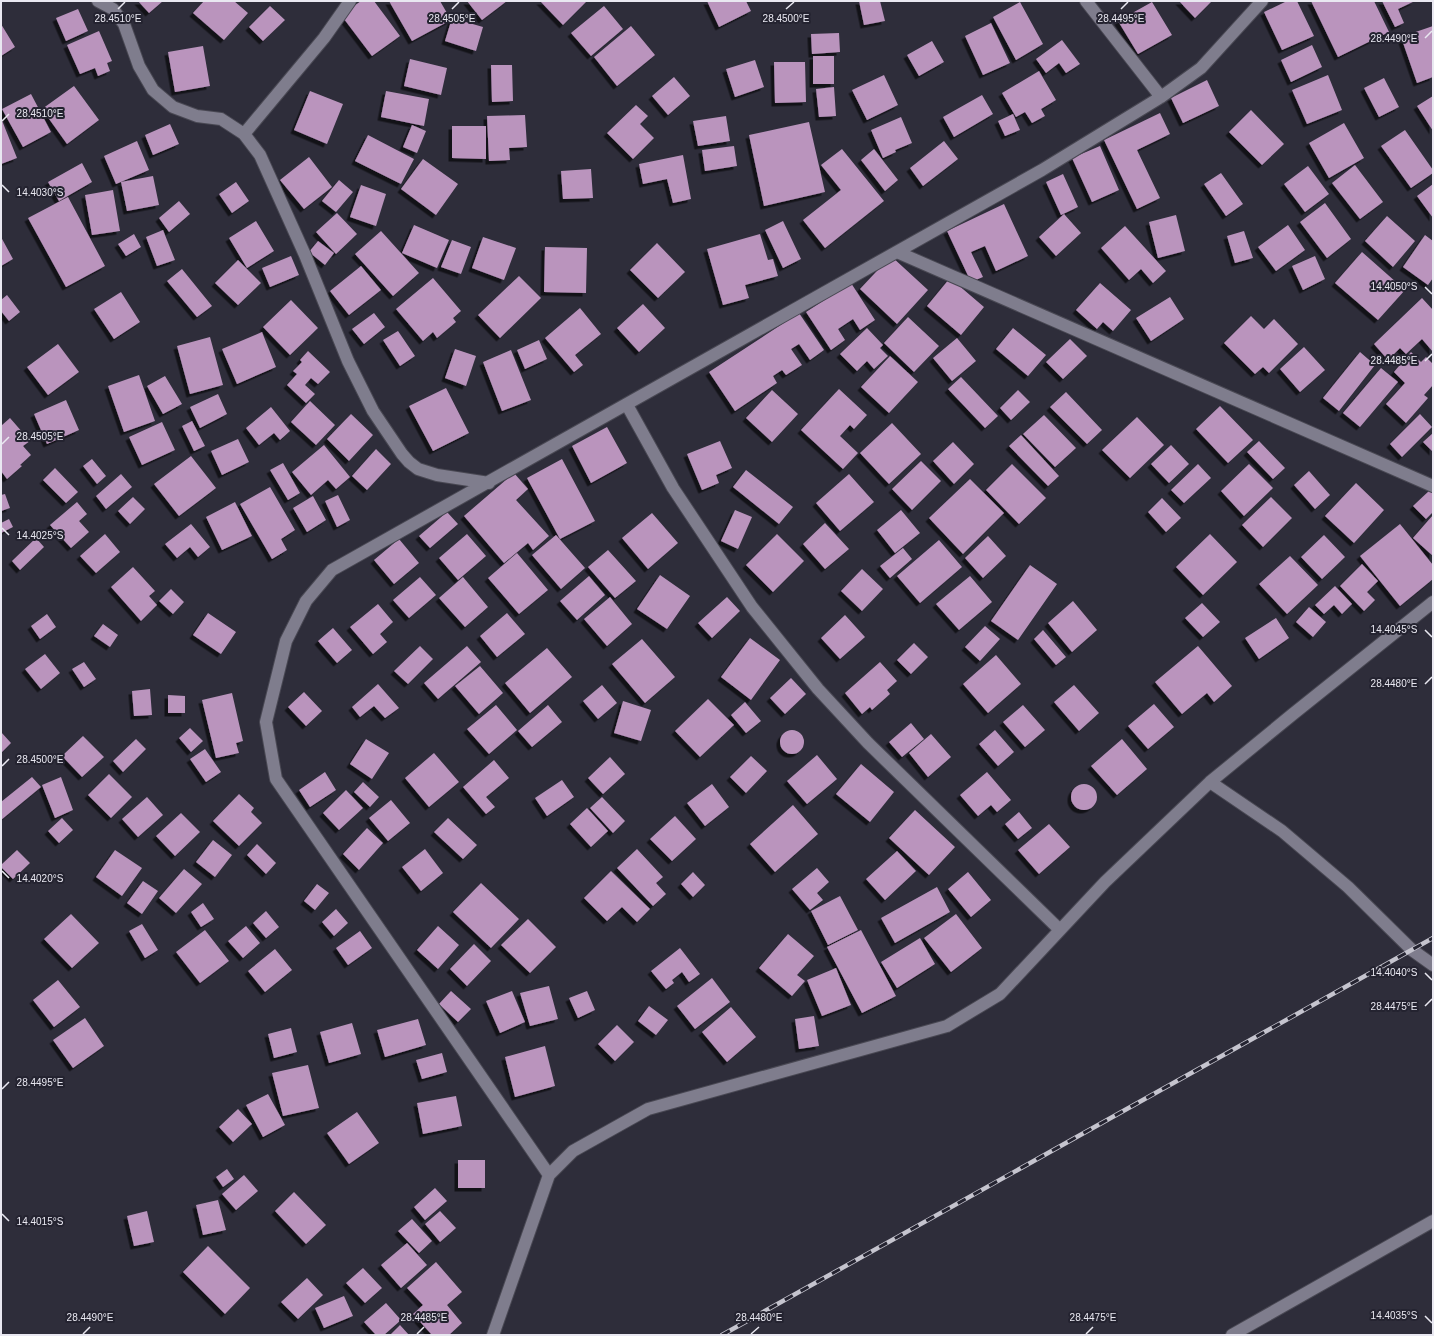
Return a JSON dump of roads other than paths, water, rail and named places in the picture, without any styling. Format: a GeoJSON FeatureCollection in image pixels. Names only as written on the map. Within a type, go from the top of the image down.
{"type":"FeatureCollection","features":[{"type":"Feature","properties":{"kind":"street"},"geometry":{"type":"LineString","coordinates":[[98,1],[113,10],[124,24],[139,66],[153,90],[173,106],[197,116],[221,119],[244,134],[260,156],[305,255],[352,368],[373,411],[402,454],[409,462],[418,468],[437,475],[488,483]]}},
{"type":"Feature","properties":{"kind":"street"},"geometry":{"type":"LineString","coordinates":[[244,134],[324,38],[350,1]]}},
{"type":"Feature","properties":{"kind":"street"},"geometry":{"type":"LineString","coordinates":[[1086,1],[1161,97]]}},
{"type":"Feature","properties":{"kind":"street"},"geometry":{"type":"LineString","coordinates":[[549,1176],[276,780],[266,722],[286,640],[306,601],[332,570],[1042,170],[1161,97],[1202,68],[1262,1]]}},
{"type":"Feature","properties":{"kind":"street"},"geometry":{"type":"LineString","coordinates":[[897,252],[1433,486]]}},
{"type":"Feature","properties":{"kind":"street"},"geometry":{"type":"LineString","coordinates":[[627,405],[673,488],[752,607],[818,689],[868,743],[1060,930]]}},
{"type":"Feature","properties":{"kind":"street"},"geometry":{"type":"LineString","coordinates":[[493,1335],[549,1176],[574,1151],[648,1109],[947,1026],[1000,994],[1105,882],[1210,782],[1433,602]]}},
{"type":"Feature","properties":{"kind":"street"},"geometry":{"type":"LineString","coordinates":[[1210,782],[1282,831],[1348,886],[1412,950],[1433,965]]}},
{"type":"Feature","properties":{"kind":"street"},"geometry":{"type":"LineString","coordinates":[[1232,1335],[1433,1221]]}},
{"type":"Feature","properties":{"kind":"railway"},"geometry":{"type":"LineString","coordinates":[[722,1335],[1433,938]]}}]}
